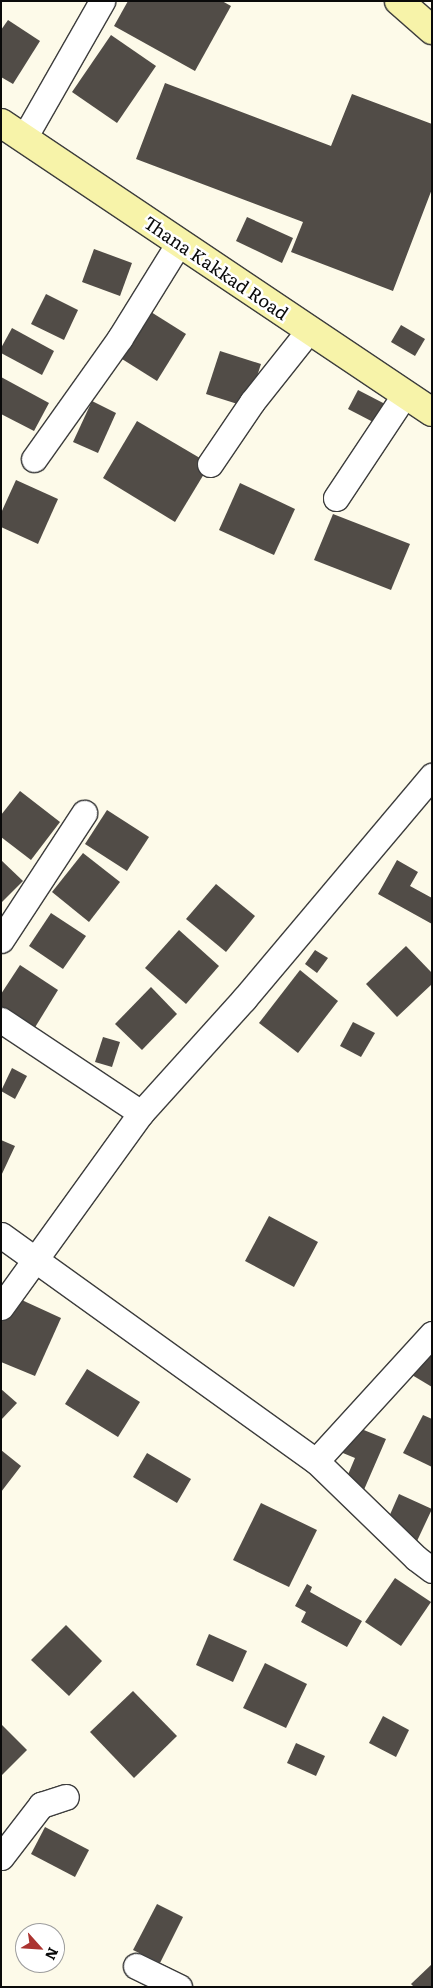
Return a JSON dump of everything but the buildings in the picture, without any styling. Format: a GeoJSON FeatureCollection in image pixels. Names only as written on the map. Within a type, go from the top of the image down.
{"type":"FeatureCollection","features":[{"type":"Feature","properties":{"kind":"main road"},"geometry":{"type":"LineString","coordinates":[[398,1],[432,30]]}},
{"type":"Feature","properties":{"kind":"main road","name":"Thana Kakkad Road"},"geometry":{"type":"LineString","coordinates":[[1,122],[432,412]]}},
{"type":"Feature","properties":{"kind":"street"},"geometry":{"type":"LineString","coordinates":[[24,138],[102,1]]}},
{"type":"Feature","properties":{"kind":"street"},"geometry":{"type":"LineString","coordinates":[[34,459],[120,338],[179,243]]}},
{"type":"Feature","properties":{"kind":"street"},"geometry":{"type":"LineString","coordinates":[[210,464],[252,402],[309,330]]}},
{"type":"Feature","properties":{"kind":"street"},"geometry":{"type":"LineString","coordinates":[[336,498],[405,394]]}},
{"type":"Feature","properties":{"kind":"street"},"geometry":{"type":"LineString","coordinates":[[1,1307],[141,1113],[244,999],[432,776]]}},
{"type":"Feature","properties":{"kind":"street"},"geometry":{"type":"LineString","coordinates":[[1,940],[84,813]]}},
{"type":"Feature","properties":{"kind":"street"},"geometry":{"type":"LineString","coordinates":[[1,1020],[141,1113]]}},
{"type":"Feature","properties":{"kind":"street"},"geometry":{"type":"LineString","coordinates":[[1,1235],[316,1461],[416,1558],[432,1570]]}},
{"type":"Feature","properties":{"kind":"street"},"geometry":{"type":"LineString","coordinates":[[316,1461],[432,1334]]}},
{"type":"Feature","properties":{"kind":"street"},"geometry":{"type":"LineString","coordinates":[[1,1857],[41,1805],[66,1797]]}},
{"type":"Feature","properties":{"kind":"street"},"geometry":{"type":"LineString","coordinates":[[136,1966],[180,1987]]}}]}
